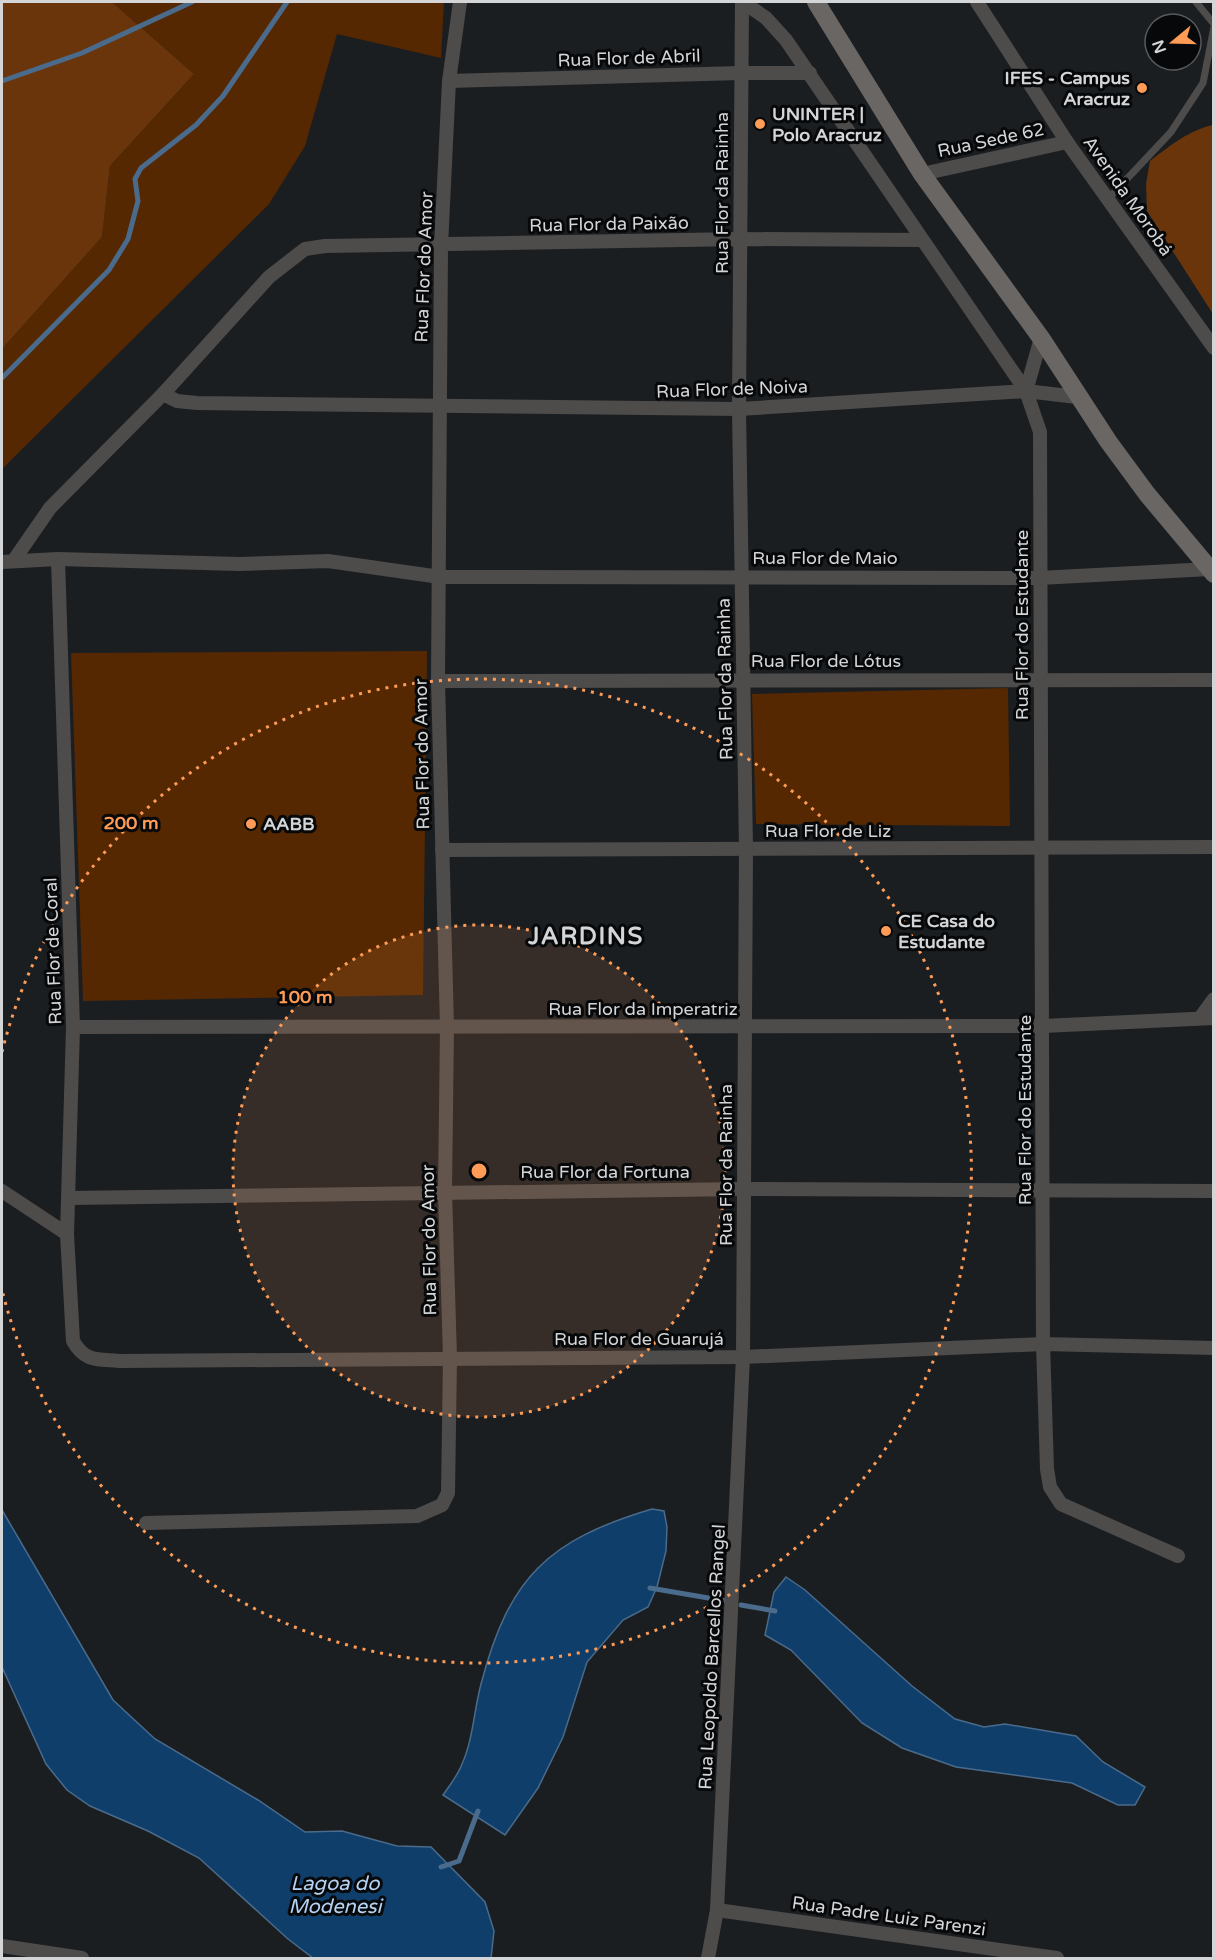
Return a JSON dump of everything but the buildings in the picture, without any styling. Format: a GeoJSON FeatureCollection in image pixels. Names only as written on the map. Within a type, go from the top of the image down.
{"type":"FeatureCollection","features":[{"type":"Feature","properties":{"kind":"main road"},"geometry":{"type":"LineString","coordinates":[[816,2],[922,174],[1041,338],[1077,397],[1147,494],[1212,572]]}},
{"type":"Feature","properties":{"kind":"street","name":"Rua Flor do Amor"},"geometry":{"type":"LineString","coordinates":[[146,1523],[417,1516],[442,1505],[449,1483],[450,1358],[445,1191],[447,1027],[438,681],[440,577],[438,407],[441,246],[448,81],[460,2]]}},
{"type":"Feature","properties":{"kind":"street","name":"Rua Flor da Rainha"},"geometry":{"type":"LineString","coordinates":[[742,2],[739,409],[746,849],[743,1357]]}},
{"type":"Feature","properties":{"kind":"street","name":"Rua Flor do Estudante"},"geometry":{"type":"LineString","coordinates":[[742,2],[766,18],[810,73],[1026,391],[1040,432],[1043,1344],[1047,1469],[1054,1496],[1070,1510],[1178,1556]]}},
{"type":"Feature","properties":{"kind":"street","name":"Avenida Morobá"},"geometry":{"type":"LineString","coordinates":[[977,2],[1067,142],[1214,348]]}},
{"type":"Feature","properties":{"kind":"street","name":"Rua Flor de Abril"},"geometry":{"type":"LineString","coordinates":[[448,81],[740,72],[810,73]]}},
{"type":"Feature","properties":{"kind":"street","name":"Rua Sede 62"},"geometry":{"type":"LineString","coordinates":[[922,174],[1067,142]]}},
{"type":"Feature","properties":{"kind":"street","name":"Rua Flor da Paixão"},"geometry":{"type":"LineString","coordinates":[[8,561],[50,508],[163,394],[269,277],[305,249],[325,246],[441,246],[740,239],[922,240]]}},
{"type":"Feature","properties":{"kind":"street"},"geometry":{"type":"LineString","coordinates":[[1026,391],[1041,338]]}},
{"type":"Feature","properties":{"kind":"street","name":"Rua Flor de Noiva"},"geometry":{"type":"LineString","coordinates":[[163,394],[177,401],[196,403],[739,409],[1026,391],[1077,397]]}},
{"type":"Feature","properties":{"kind":"street","name":"Rua Flor de Maio"},"geometry":{"type":"LineString","coordinates":[[8,561],[58,559],[239,564],[328,561],[440,577],[741,575],[1039,578],[1212,572]]}},
{"type":"Feature","properties":{"kind":"street","name":"Rua Flor de Coral"},"geometry":{"type":"LineString","coordinates":[[58,559],[73,1028],[67,1234],[73,1341]]}},
{"type":"Feature","properties":{"kind":"street","name":"Rua Flor de Lótus"},"geometry":{"type":"LineString","coordinates":[[438,681],[1214,680]]}},
{"type":"Feature","properties":{"kind":"street","name":"Rua Flor de Liz"},"geometry":{"type":"LineString","coordinates":[[442,850],[1214,847]]}},
{"type":"Feature","properties":{"kind":"street"},"geometry":{"type":"LineString","coordinates":[[1207,1018],[1214,999]]}},
{"type":"Feature","properties":{"kind":"street","name":"Rua Flor da Imperatriz"},"geometry":{"type":"LineString","coordinates":[[73,1028],[1043,1026],[1207,1018]]}},
{"type":"Feature","properties":{"kind":"street","name":"Rua Flor da Fortuna"},"geometry":{"type":"LineString","coordinates":[[69,1198],[445,1191],[744,1189],[1214,1191]]}},
{"type":"Feature","properties":{"kind":"street"},"geometry":{"type":"LineString","coordinates":[[2,1191],[67,1234]]}},
{"type":"Feature","properties":{"kind":"street","name":"Rua Flor de Guarujá"},"geometry":{"type":"LineString","coordinates":[[73,1341],[80,1354],[92,1358],[119,1361],[743,1357],[1043,1344],[1214,1348]]}},
{"type":"Feature","properties":{"kind":"street","name":"Rua Leopoldo Barcellos Rangel"},"geometry":{"type":"LineString","coordinates":[[708,1959],[717,1910],[743,1357]]}},
{"type":"Feature","properties":{"kind":"street","name":"Rua Padre Luiz Parenzi"},"geometry":{"type":"LineString","coordinates":[[717,1910],[1057,1959]]}},
{"type":"Feature","properties":{"kind":"street"},"geometry":{"type":"LineString","coordinates":[[2,1946],[82,1959]]}},
{"type":"Feature","properties":{"kind":"lane"},"geometry":{"type":"LineString","coordinates":[[1108,199],[1171,132],[1203,83],[1214,26],[1196,2]]}},
{"type":"Feature","properties":{"kind":"shaded area"},"geometry":{"type":"Polygon","coordinates":[[[2,2],[112,2],[194,74],[110,166],[102,237],[2,349],[2,2]]]}},
{"type":"Feature","properties":{"kind":"shaded area"},"geometry":{"type":"Polygon","coordinates":[[[112,2],[444,2],[441,58],[337,34],[305,146],[269,204],[2,469],[2,349],[102,237],[110,166],[194,74],[112,2]]]}},
{"type":"Feature","properties":{"kind":"shaded area"},"geometry":{"type":"Polygon","coordinates":[[[1214,125],[1213,314],[1147,211],[1146,184],[1150,161],[1188,135],[1214,125]]]}},
{"type":"Feature","properties":{"kind":"shaded area","name":"AABB"},"geometry":{"type":"Polygon","coordinates":[[[427,651],[423,995],[83,1001],[71,653],[427,651]]]}},
{"type":"Feature","properties":{"kind":"shaded area"},"geometry":{"type":"Polygon","coordinates":[[[1008,688],[1010,826],[756,824],[752,694],[1008,688]]]}},
{"type":"Feature","properties":{"kind":"water"},"geometry":{"type":"Polygon","coordinates":[[[652,1509],[664,1511],[667,1527],[666,1551],[657,1587],[648,1607],[623,1620],[587,1662],[563,1737],[538,1788],[505,1835],[443,1795],[466,1755],[481,1684],[492,1647],[505,1616],[520,1590],[538,1568],[560,1550],[585,1534],[652,1509]]]}},
{"type":"Feature","properties":{"kind":"water","name":"Lagoa do Modenesi"},"geometry":{"type":"Polygon","coordinates":[[[2,1510],[113,1700],[155,1739],[258,1800],[305,1832],[342,1831],[397,1846],[431,1847],[485,1902],[494,1931],[491,1958],[313,1958],[288,1939],[199,1858],[148,1831],[90,1806],[67,1790],[46,1764],[2,1667],[2,1510]]]}},
{"type":"Feature","properties":{"kind":"water"},"geometry":{"type":"Polygon","coordinates":[[[786,1577],[805,1590],[912,1686],[955,1719],[984,1727],[1005,1724],[1076,1736],[1103,1762],[1145,1787],[1135,1805],[1118,1805],[1072,1783],[956,1767],[902,1748],[862,1723],[791,1650],[765,1635],[774,1592],[786,1577]]]}},
{"type":"Feature","properties":{"kind":"waterway"},"geometry":{"type":"LineString","coordinates":[[2,81],[82,53],[192,2]]}},
{"type":"Feature","properties":{"kind":"waterway"},"geometry":{"type":"LineString","coordinates":[[2,378],[109,270],[128,239],[138,201],[135,179],[141,168],[196,125],[223,96],[287,2]]}},
{"type":"Feature","properties":{"kind":"waterway"},"geometry":{"type":"LineString","coordinates":[[650,1588],[726,1601]]}},
{"type":"Feature","properties":{"kind":"waterway"},"geometry":{"type":"LineString","coordinates":[[741,1605],[775,1611]]}},
{"type":"Feature","properties":{"kind":"waterway"},"geometry":{"type":"LineString","coordinates":[[441,1867],[459,1861],[478,1811]]}},
{"type":"Feature","properties":{"kind":"place","name":"IFES - Campus Aracruz"},"geometry":{"type":"Point","coordinates":[1142,88]}},
{"type":"Feature","properties":{"kind":"place","name":"UNINTER | Polo Aracruz"},"geometry":{"type":"Point","coordinates":[760,124]}},
{"type":"Feature","properties":{"kind":"place","name":"AABB"},"geometry":{"type":"Point","coordinates":[251,824]}},
{"type":"Feature","properties":{"kind":"place","name":"CE Casa do Estudante"},"geometry":{"type":"Point","coordinates":[886,931]}},
{"type":"Feature","properties":{"kind":"district","name":"JARDINS"},"geometry":{"type":"Point","coordinates":[586,936]}}]}
